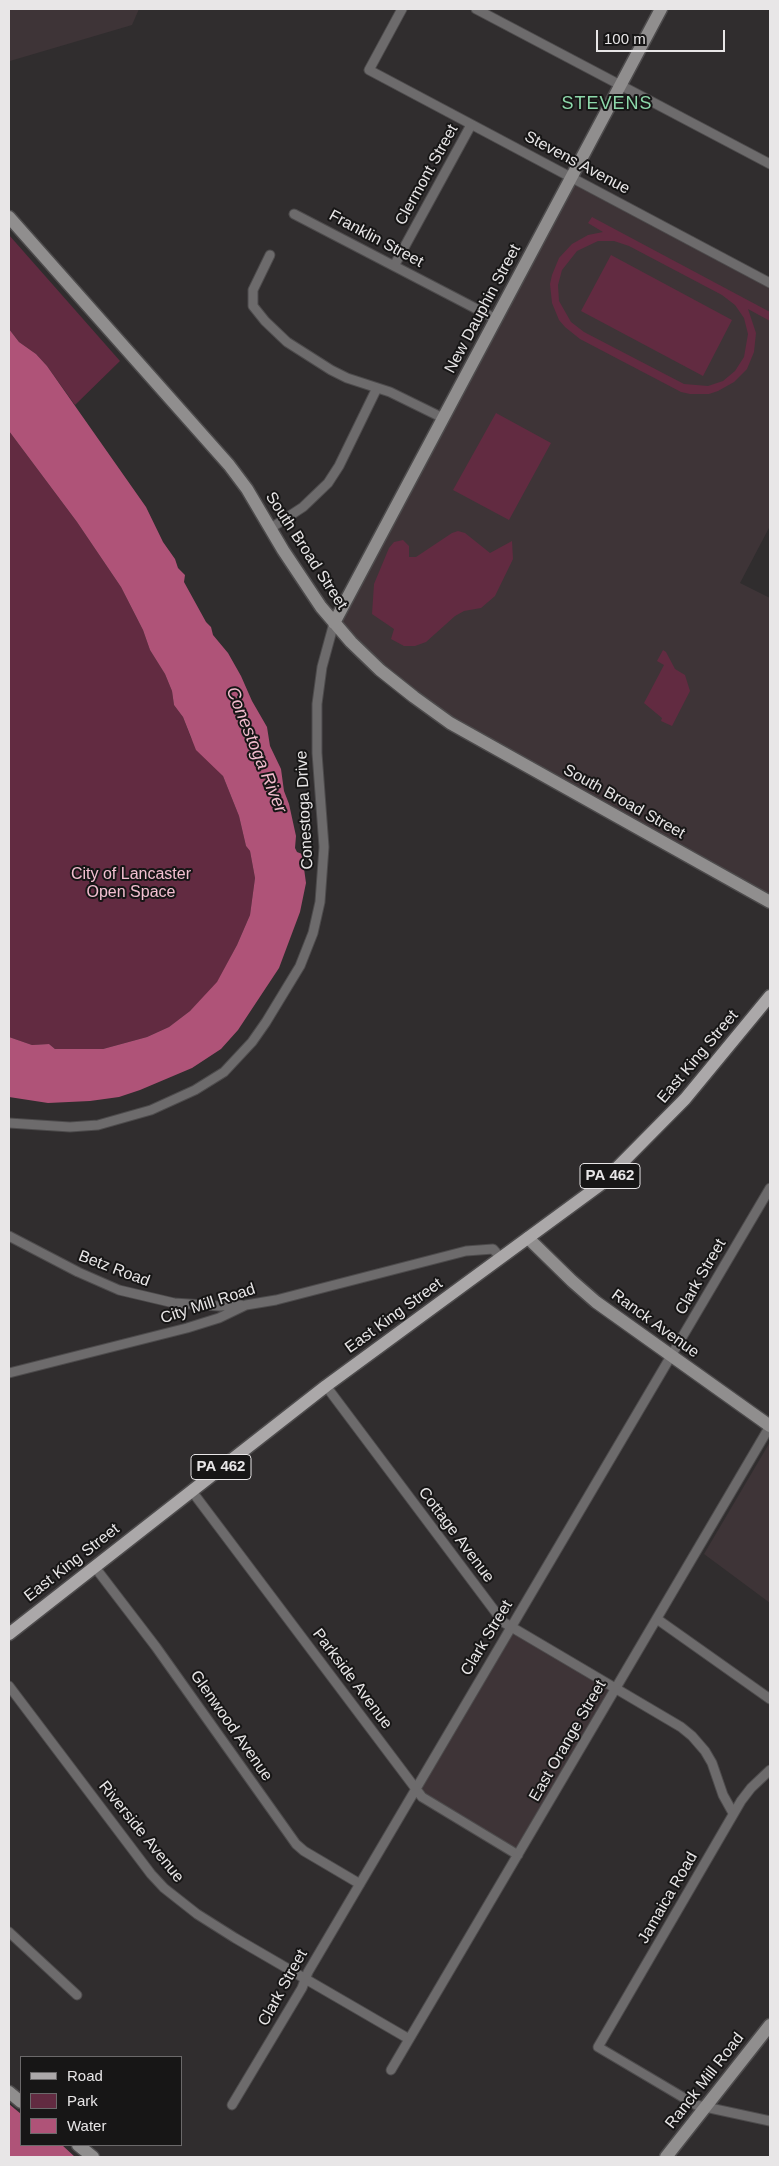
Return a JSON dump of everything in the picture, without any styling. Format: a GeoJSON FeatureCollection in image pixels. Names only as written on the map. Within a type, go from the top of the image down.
{"type":"FeatureCollection","features":[{"type":"Feature","properties":{"kind":"main road","name":"East King Street"},"geometry":{"type":"LineString","coordinates":[[9,1634],[326,1386],[591,1193],[625,1162],[685,1098],[770,996]]}},
{"type":"Feature","properties":{"kind":"street","name":"Stevens Avenue"},"geometry":{"type":"LineString","coordinates":[[402,9],[369,70],[770,283]]}},
{"type":"Feature","properties":{"kind":"street"},"geometry":{"type":"LineString","coordinates":[[476,9],[770,164]]}},
{"type":"Feature","properties":{"kind":"street","name":"New Dauphin Street"},"geometry":{"type":"LineString","coordinates":[[334,623],[661,9]]}},
{"type":"Feature","properties":{"kind":"street","name":"Clermont Street"},"geometry":{"type":"LineString","coordinates":[[394,266],[471,125]]}},
{"type":"Feature","properties":{"kind":"street","name":"Franklin Street"},"geometry":{"type":"LineString","coordinates":[[294,214],[496,320]]}},
{"type":"Feature","properties":{"kind":"street","name":"South Broad Street"},"geometry":{"type":"LineString","coordinates":[[9,217],[218,452],[246,489],[296,571],[334,623],[365,656],[396,683],[450,722],[770,902]]}},
{"type":"Feature","properties":{"kind":"street"},"geometry":{"type":"LineString","coordinates":[[270,256],[253,290],[253,306],[287,342],[331,370],[410,400],[443,418]]}},
{"type":"Feature","properties":{"kind":"street"},"geometry":{"type":"LineString","coordinates":[[271,528],[303,507],[328,483],[377,388]]}},
{"type":"Feature","properties":{"kind":"street","name":"Conestoga Drive"},"geometry":{"type":"LineString","coordinates":[[9,1123],[62,1127],[89,1126],[151,1110],[195,1090],[224,1072],[252,1042],[266,1022],[300,966],[313,933],[320,902],[324,847],[317,704],[322,667],[334,623]]}},
{"type":"Feature","properties":{"kind":"street","name":"Clark Street"},"geometry":{"type":"LineString","coordinates":[[232,2105],[770,1188]]}},
{"type":"Feature","properties":{"kind":"street","name":"Betz Road"},"geometry":{"type":"LineString","coordinates":[[9,1236],[78,1272],[119,1290],[150,1299],[184,1304],[246,1305]]}},
{"type":"Feature","properties":{"kind":"street","name":"Ranck Avenue"},"geometry":{"type":"LineString","coordinates":[[528,1238],[583,1291],[770,1426]]}},
{"type":"Feature","properties":{"kind":"street","name":"City Mill Road"},"geometry":{"type":"LineString","coordinates":[[9,1373],[187,1328],[219,1318],[246,1305],[276,1300],[466,1251],[493,1249],[500,1258]]}},
{"type":"Feature","properties":{"kind":"street","name":"Cottage Avenue"},"geometry":{"type":"LineString","coordinates":[[326,1386],[503,1622],[616,1688],[692,1736],[705,1751],[712,1763],[723,1795],[733,1813]]}},
{"type":"Feature","properties":{"kind":"street","name":"East Orange Street"},"geometry":{"type":"LineString","coordinates":[[391,2070],[770,1426]]}},
{"type":"Feature","properties":{"kind":"street","name":"Parkside Avenue"},"geometry":{"type":"LineString","coordinates":[[191,1490],[422,1797],[518,1854]]}},
{"type":"Feature","properties":{"kind":"street","name":"Glenwood Avenue"},"geometry":{"type":"LineString","coordinates":[[94,1566],[156,1647],[296,1844],[304,1852],[360,1884]]}},
{"type":"Feature","properties":{"kind":"street"},"geometry":{"type":"LineString","coordinates":[[657,1618],[770,1700]]}},
{"type":"Feature","properties":{"kind":"street","name":"Riverside Avenue"},"geometry":{"type":"LineString","coordinates":[[9,1686],[164,1888],[197,1914],[409,2039]]}},
{"type":"Feature","properties":{"kind":"street","name":"Jamaica Road"},"geometry":{"type":"LineString","coordinates":[[705,2108],[696,2105],[598,2046],[733,1813],[750,1788],[770,1770]]}},
{"type":"Feature","properties":{"kind":"street"},"geometry":{"type":"LineString","coordinates":[[9,1932],[77,1995]]}},
{"type":"Feature","properties":{"kind":"street","name":"Ranck Mill Road"},"geometry":{"type":"LineString","coordinates":[[666,2157],[770,2025]]}},
{"type":"Feature","properties":{"kind":"street"},"geometry":{"type":"LineString","coordinates":[[9,2092],[20,2101]]}},
{"type":"Feature","properties":{"kind":"street"},"geometry":{"type":"LineString","coordinates":[[705,2108],[770,2121]]}},
{"type":"Feature","properties":{"kind":"street"},"geometry":{"type":"LineString","coordinates":[[79,2146],[93,2157]]}},
{"type":"Feature","properties":{"kind":"shaded area"},"geometry":{"type":"Polygon","coordinates":[[[9,9],[139,9],[132,25],[10,61],[9,9]]]}},
{"type":"Feature","properties":{"kind":"shaded area"},"geometry":{"type":"Polygon","coordinates":[[[571,178],[770,283],[770,526],[740,583],[770,598],[770,902],[450,723],[334,623],[571,178]]]}},
{"type":"Feature","properties":{"kind":"shaded area"},"geometry":{"type":"Polygon","coordinates":[[[770,1442],[770,1603],[704,1554],[770,1442]]]}},
{"type":"Feature","properties":{"kind":"shaded area"},"geometry":{"type":"Polygon","coordinates":[[[511,1627],[616,1688],[518,1855],[416,1789],[511,1627]]]}},
{"type":"Feature","properties":{"kind":"green space"},"geometry":{"type":"Polygon","coordinates":[[[592,217],[770,312],[770,321],[748,309],[756,333],[754,352],[747,369],[734,382],[709,394],[681,392],[580,339],[565,327],[559,320],[552,303],[550,284],[559,258],[572,244],[588,235],[603,232],[588,223],[592,217]],[[598,241],[577,251],[562,270],[558,285],[559,301],[571,322],[584,332],[684,384],[708,386],[723,381],[735,371],[744,357],[748,334],[744,318],[735,305],[722,295],[629,246],[614,241],[598,241]]]}},
{"type":"Feature","properties":{"kind":"green space"},"geometry":{"type":"Polygon","coordinates":[[[9,235],[120,361],[75,405],[47,366],[36,354],[19,342],[9,329],[9,235]]]}},
{"type":"Feature","properties":{"kind":"green space"},"geometry":{"type":"Polygon","coordinates":[[[611,255],[732,320],[703,376],[581,311],[611,255]]]}},
{"type":"Feature","properties":{"kind":"green space"},"geometry":{"type":"Polygon","coordinates":[[[496,413],[551,443],[509,520],[453,490],[496,413]]]}},
{"type":"Feature","properties":{"kind":"green space","name":"City of Lancaster Open Space"},"geometry":{"type":"Polygon","coordinates":[[[9,431],[77,522],[121,587],[143,630],[150,650],[165,674],[172,691],[174,705],[183,717],[191,738],[223,776],[239,816],[246,846],[250,851],[255,878],[250,915],[217,983],[190,1011],[169,1027],[147,1037],[103,1049],[55,1049],[49,1044],[32,1045],[9,1037],[9,431]]]}},
{"type":"Feature","properties":{"kind":"green space"},"geometry":{"type":"Polygon","coordinates":[[[458,531],[465,533],[490,553],[512,541],[513,559],[495,596],[481,608],[464,611],[455,616],[426,642],[415,646],[404,646],[391,639],[394,629],[372,614],[374,584],[389,548],[394,542],[403,540],[409,546],[409,557],[416,557],[458,531]]]}},
{"type":"Feature","properties":{"kind":"green space"},"geometry":{"type":"Polygon","coordinates":[[[663,650],[675,669],[685,675],[690,691],[672,726],[661,721],[662,718],[644,703],[664,665],[657,661],[663,650]]]}},
{"type":"Feature","properties":{"kind":"water","name":"Conestoga River"},"geometry":{"type":"Polygon","coordinates":[[[9,329],[19,342],[36,354],[47,366],[146,507],[163,542],[175,559],[178,568],[185,575],[184,582],[206,622],[211,627],[213,635],[228,653],[241,676],[252,701],[267,727],[270,746],[281,769],[284,791],[296,836],[295,848],[297,852],[302,854],[306,883],[300,912],[279,968],[238,1030],[221,1049],[192,1068],[140,1090],[119,1097],[90,1101],[48,1103],[9,1097],[9,1037],[32,1045],[49,1044],[55,1049],[103,1049],[147,1037],[169,1027],[190,1011],[217,982],[237,945],[250,915],[255,878],[250,851],[246,846],[239,816],[223,776],[196,750],[183,717],[174,705],[172,691],[165,674],[150,650],[143,630],[121,587],[77,522],[9,431],[9,329]]]}},
{"type":"Feature","properties":{"kind":"water"},"geometry":{"type":"Polygon","coordinates":[[[9,2104],[20,2113],[20,2146],[63,2146],[75,2157],[9,2157],[9,2104]]]}},
{"type":"Feature","properties":{"kind":"district","name":"STEVENS"},"geometry":{"type":"Point","coordinates":[607,104]}}]}
